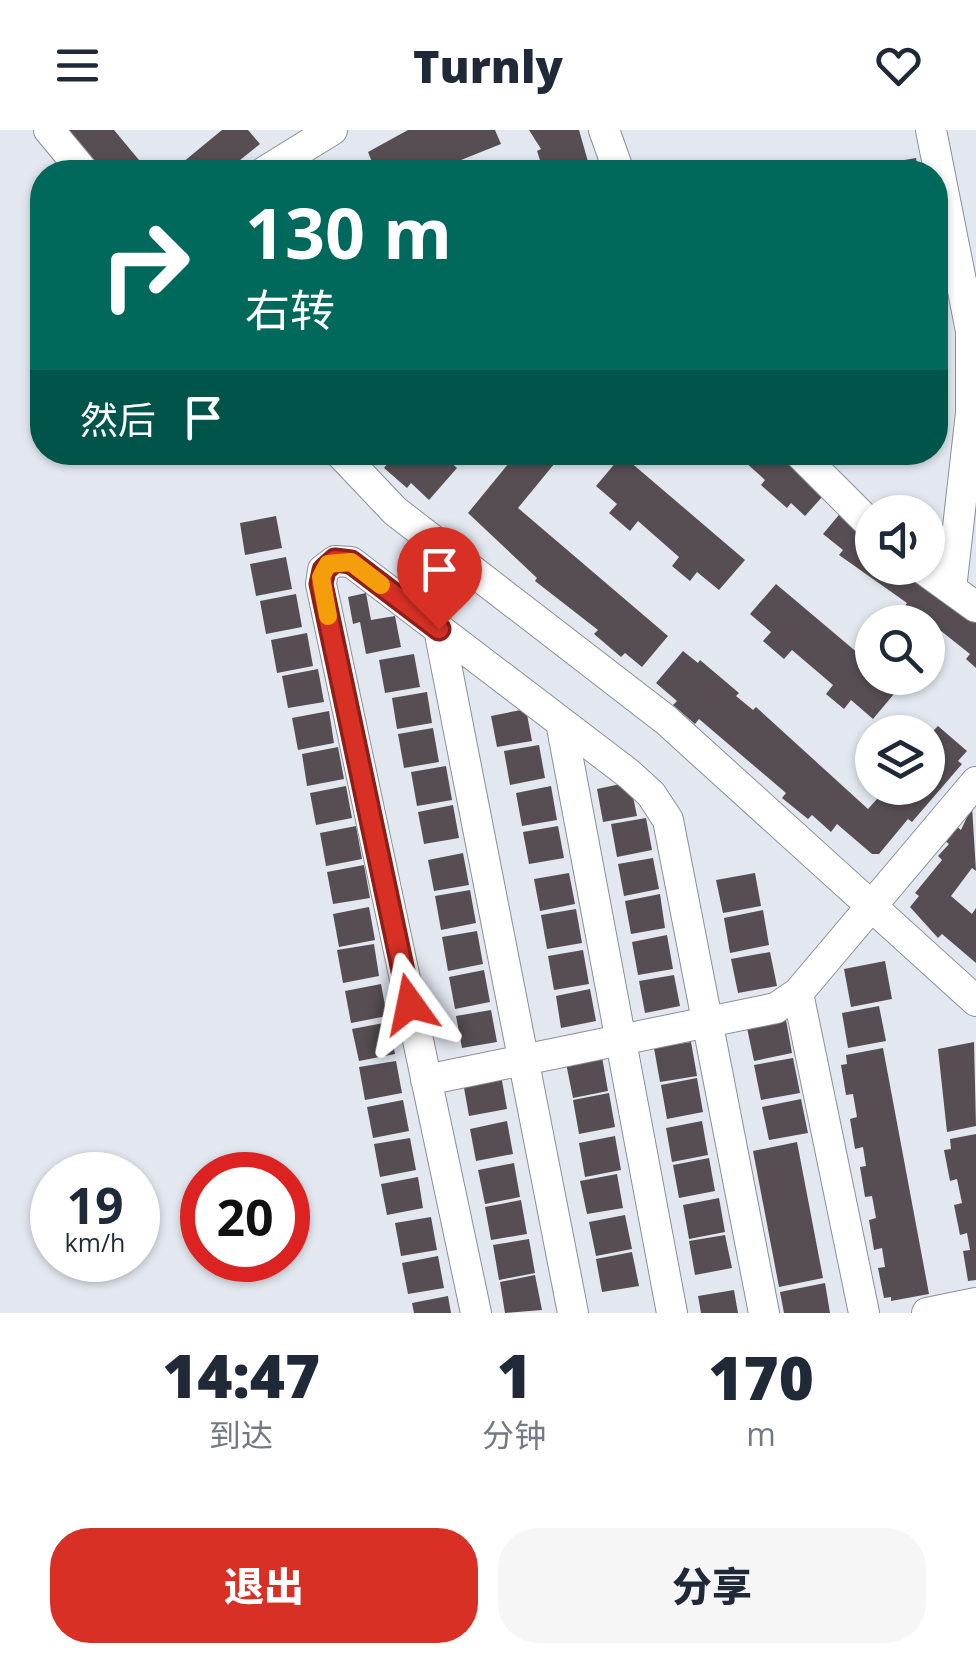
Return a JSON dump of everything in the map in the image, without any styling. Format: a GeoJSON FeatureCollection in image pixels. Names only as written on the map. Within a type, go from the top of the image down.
{"type":"FeatureCollection","features":[{"type":"Feature","properties":{"kind":"lane"},"geometry":{"type":"LineString","coordinates":[[48,130],[74,160]]}},
{"type":"Feature","properties":{"kind":"lane"},"geometry":{"type":"LineString","coordinates":[[283,160],[332,130]]}},
{"type":"Feature","properties":{"kind":"lane"},"geometry":{"type":"LineString","coordinates":[[604,130],[615,160]]}},
{"type":"Feature","properties":{"kind":"lane"},"geometry":{"type":"LineString","coordinates":[[932,130],[938,160]]}},
{"type":"Feature","properties":{"kind":"lane"},"geometry":{"type":"LineString","coordinates":[[948,212],[971,331],[971,413],[951,589]]}},
{"type":"Feature","properties":{"kind":"lane"},"geometry":{"type":"LineString","coordinates":[[352,465],[395,510],[666,720],[976,1001]]}},
{"type":"Feature","properties":{"kind":"lane"},"geometry":{"type":"LineString","coordinates":[[811,465],[855,509]]}},
{"type":"Feature","properties":{"kind":"lane"},"geometry":{"type":"LineString","coordinates":[[476,1313],[321,584],[324,570],[335,560],[351,562],[641,783],[668,820],[764,1313]]}},
{"type":"Feature","properties":{"kind":"lane"},"geometry":{"type":"LineString","coordinates":[[945,585],[976,607]]}},
{"type":"Feature","properties":{"kind":"lane"},"geometry":{"type":"LineString","coordinates":[[439,629],[574,1313]]}},
{"type":"Feature","properties":{"kind":"lane"},"geometry":{"type":"LineString","coordinates":[[561,722],[672,1313]]}},
{"type":"Feature","properties":{"kind":"lane"},"geometry":{"type":"LineString","coordinates":[[426,1080],[756,1015],[798,993],[976,782]]}},
{"type":"Feature","properties":{"kind":"lane"},"geometry":{"type":"LineString","coordinates":[[798,993],[864,1313]]}},
{"type":"Feature","properties":{"kind":"lane"},"geometry":{"type":"LineString","coordinates":[[927,1313],[976,1303]]}},
{"type":"Feature","properties":{"kind":"building"},"geometry":{"type":"Polygon","coordinates":[[[66,130],[114,130],[139,160],[91,160],[66,130]]]}},
{"type":"Feature","properties":{"kind":"building"},"geometry":{"type":"Polygon","coordinates":[[[222,130],[248,130],[260,144],[240,160],[186,160],[222,130]]]}},
{"type":"Feature","properties":{"kind":"building"},"geometry":{"type":"Polygon","coordinates":[[[408,130],[495,130],[501,144],[461,160],[371,160],[368,152],[408,130]]]}},
{"type":"Feature","properties":{"kind":"building"},"geometry":{"type":"Polygon","coordinates":[[[529,130],[579,130],[588,160],[540,160],[537,151],[541,149],[529,130]]]}},
{"type":"Feature","properties":{"kind":"building"},"geometry":{"type":"Polygon","coordinates":[[[507,465],[553,465],[518,508],[668,636],[642,667],[625,653],[621,657],[594,634],[598,630],[535,581],[537,578],[468,513],[507,465]]]}},
{"type":"Feature","properties":{"kind":"building"},"geometry":{"type":"Polygon","coordinates":[[[614,465],[634,465],[745,560],[719,590],[697,572],[690,581],[672,566],[679,557],[638,521],[630,531],[609,513],[617,504],[596,486],[614,465]]]}},
{"type":"Feature","properties":{"kind":"building"},"geometry":{"type":"Polygon","coordinates":[[[748,465],[807,465],[831,487],[805,516],[791,503],[787,508],[761,485],[765,480],[748,465]]]}},
{"type":"Feature","properties":{"kind":"building"},"geometry":{"type":"Polygon","coordinates":[[[384,468],[457,468],[429,500],[411,483],[407,488],[384,468]]]}},
{"type":"Feature","properties":{"kind":"building"},"geometry":{"type":"Polygon","coordinates":[[[848,504],[855,510],[855,566],[839,555],[843,550],[823,534],[848,504]]]}},
{"type":"Feature","properties":{"kind":"building"},"geometry":{"type":"Polygon","coordinates":[[[276,516],[282,548],[245,555],[240,523],[276,516]]]}},
{"type":"Feature","properties":{"kind":"building"},"geometry":{"type":"Polygon","coordinates":[[[286,557],[292,589],[256,596],[250,564],[286,557]]]}},
{"type":"Feature","properties":{"kind":"building"},"geometry":{"type":"Polygon","coordinates":[[[945,583],[976,608],[976,668],[966,659],[970,654],[945,634],[945,605],[907,603],[882,585],[945,583]]]}},
{"type":"Feature","properties":{"kind":"building"},"geometry":{"type":"Polygon","coordinates":[[[776,584],[855,651],[855,695],[893,695],[876,715],[868,715],[851,700],[844,709],[826,694],[833,685],[792,650],[784,659],[763,641],[771,632],[750,614],[776,584]]]}},
{"type":"Feature","properties":{"kind":"building"},"geometry":{"type":"Polygon","coordinates":[[[366,593],[371,620],[395,616],[401,647],[366,654],[360,622],[353,624],[348,597],[366,593]]]}},
{"type":"Feature","properties":{"kind":"building"},"geometry":{"type":"Polygon","coordinates":[[[296,594],[302,627],[266,634],[260,601],[296,594]]]}},
{"type":"Feature","properties":{"kind":"building"},"geometry":{"type":"Polygon","coordinates":[[[307,633],[313,666],[277,673],[271,640],[307,633]]]}},
{"type":"Feature","properties":{"kind":"building"},"geometry":{"type":"Polygon","coordinates":[[[683,651],[698,663],[700,660],[753,710],[756,707],[855,797],[855,805],[868,809],[872,805],[927,805],[912,822],[908,819],[879,854],[872,854],[837,824],[831,832],[812,815],[808,819],[782,798],[786,793],[699,719],[695,724],[673,705],[677,701],[656,683],[683,651]]]}},
{"type":"Feature","properties":{"kind":"building"},"geometry":{"type":"Polygon","coordinates":[[[414,654],[420,687],[385,693],[379,660],[414,654]]]}},
{"type":"Feature","properties":{"kind":"building"},"geometry":{"type":"Polygon","coordinates":[[[318,669],[324,702],[288,708],[282,676],[318,669]]]}},
{"type":"Feature","properties":{"kind":"building"},"geometry":{"type":"Polygon","coordinates":[[[427,692],[432,723],[397,729],[392,698],[427,692]]]}},
{"type":"Feature","properties":{"kind":"building"},"geometry":{"type":"Polygon","coordinates":[[[526,709],[532,741],[497,747],[491,716],[526,709]]]}},
{"type":"Feature","properties":{"kind":"building"},"geometry":{"type":"Polygon","coordinates":[[[329,711],[334,743],[298,750],[292,718],[329,711]]]}},
{"type":"Feature","properties":{"kind":"building"},"geometry":{"type":"Polygon","coordinates":[[[433,728],[439,762],[404,768],[398,734],[433,728]]]}},
{"type":"Feature","properties":{"kind":"building"},"geometry":{"type":"Polygon","coordinates":[[[945,732],[967,751],[958,761],[962,764],[945,784],[945,732]]]}},
{"type":"Feature","properties":{"kind":"building"},"geometry":{"type":"Polygon","coordinates":[[[539,745],[545,778],[510,785],[504,751],[539,745]]]}},
{"type":"Feature","properties":{"kind":"building"},"geometry":{"type":"Polygon","coordinates":[[[338,747],[344,779],[307,786],[302,754],[338,747]]]}},
{"type":"Feature","properties":{"kind":"building"},"geometry":{"type":"Polygon","coordinates":[[[446,766],[452,800],[417,806],[411,772],[446,766]]]}},
{"type":"Feature","properties":{"kind":"building"},"geometry":{"type":"Polygon","coordinates":[[[630,782],[637,816],[603,822],[597,789],[630,782]]]}},
{"type":"Feature","properties":{"kind":"building"},"geometry":{"type":"Polygon","coordinates":[[[346,786],[352,818],[316,825],[310,793],[346,786]]]}},
{"type":"Feature","properties":{"kind":"building"},"geometry":{"type":"Polygon","coordinates":[[[551,786],[557,820],[522,826],[516,793],[551,786]]]}},
{"type":"Feature","properties":{"kind":"building"},"geometry":{"type":"Polygon","coordinates":[[[453,805],[459,838],[424,844],[418,812],[453,805]]]}},
{"type":"Feature","properties":{"kind":"building"},"geometry":{"type":"Polygon","coordinates":[[[972,806],[976,871],[972,868],[951,896],[972,914],[976,908],[976,963],[942,934],[938,938],[910,907],[919,896],[915,893],[942,860],[938,856],[949,844],[944,840],[956,826],[961,830],[972,806]]]}},
{"type":"Feature","properties":{"kind":"building"},"geometry":{"type":"Polygon","coordinates":[[[646,818],[652,850],[617,857],[611,824],[646,818]]]}},
{"type":"Feature","properties":{"kind":"building"},"geometry":{"type":"Polygon","coordinates":[[[356,826],[362,859],[326,866],[320,833],[356,826]]]}},
{"type":"Feature","properties":{"kind":"building"},"geometry":{"type":"Polygon","coordinates":[[[558,826],[564,858],[529,864],[523,832],[558,826]]]}},
{"type":"Feature","properties":{"kind":"building"},"geometry":{"type":"Polygon","coordinates":[[[463,853],[469,885],[434,891],[428,860],[463,853]]]}},
{"type":"Feature","properties":{"kind":"building"},"geometry":{"type":"Polygon","coordinates":[[[653,858],[659,889],[624,896],[618,864],[653,858]]]}},
{"type":"Feature","properties":{"kind":"building"},"geometry":{"type":"Polygon","coordinates":[[[364,865],[370,898],[333,904],[327,872],[364,865]]]}},
{"type":"Feature","properties":{"kind":"building"},"geometry":{"type":"Polygon","coordinates":[[[569,873],[575,904],[540,911],[534,879],[569,873]]]}},
{"type":"Feature","properties":{"kind":"building"},"geometry":{"type":"Polygon","coordinates":[[[755,873],[761,906],[723,913],[716,880],[755,873]]]}},
{"type":"Feature","properties":{"kind":"building"},"geometry":{"type":"Polygon","coordinates":[[[470,890],[476,923],[441,930],[435,896],[470,890]]]}},
{"type":"Feature","properties":{"kind":"building"},"geometry":{"type":"Polygon","coordinates":[[[660,894],[665,928],[631,934],[625,901],[660,894]]]}},
{"type":"Feature","properties":{"kind":"building"},"geometry":{"type":"Polygon","coordinates":[[[369,907],[375,940],[339,947],[333,914],[369,907]]]}},
{"type":"Feature","properties":{"kind":"building"},"geometry":{"type":"Polygon","coordinates":[[[576,909],[582,943],[547,949],[541,915],[576,909]]]}},
{"type":"Feature","properties":{"kind":"building"},"geometry":{"type":"Polygon","coordinates":[[[763,910],[769,945],[730,953],[724,918],[763,910]]]}},
{"type":"Feature","properties":{"kind":"building"},"geometry":{"type":"Polygon","coordinates":[[[477,931],[483,964],[448,971],[442,937],[477,931]]]}},
{"type":"Feature","properties":{"kind":"building"},"geometry":{"type":"Polygon","coordinates":[[[667,935],[673,969],[638,975],[632,942],[667,935]]]}},
{"type":"Feature","properties":{"kind":"building"},"geometry":{"type":"Polygon","coordinates":[[[374,944],[379,976],[343,983],[337,950],[374,944]]]}},
{"type":"Feature","properties":{"kind":"building"},"geometry":{"type":"Polygon","coordinates":[[[583,950],[589,984],[554,990],[548,956],[583,950]]]}},
{"type":"Feature","properties":{"kind":"building"},"geometry":{"type":"Polygon","coordinates":[[[770,952],[777,986],[738,993],[731,959],[770,952]]]}},
{"type":"Feature","properties":{"kind":"building"},"geometry":{"type":"Polygon","coordinates":[[[885,961],[892,999],[851,1007],[844,969],[885,961]]]}},
{"type":"Feature","properties":{"kind":"building"},"geometry":{"type":"Polygon","coordinates":[[[484,970],[490,1002],[455,1009],[449,977],[484,970]]]}},
{"type":"Feature","properties":{"kind":"building"},"geometry":{"type":"Polygon","coordinates":[[[674,975],[680,1006],[645,1013],[639,981],[674,975]]]}},
{"type":"Feature","properties":{"kind":"building"},"geometry":{"type":"Polygon","coordinates":[[[381,984],[387,1016],[351,1023],[345,991],[381,984]]]}},
{"type":"Feature","properties":{"kind":"building"},"geometry":{"type":"Polygon","coordinates":[[[590,989],[596,1021],[561,1028],[556,996],[590,989]]]}},
{"type":"Feature","properties":{"kind":"building"},"geometry":{"type":"Polygon","coordinates":[[[879,1006],[886,1041],[848,1048],[842,1013],[879,1006]]]}},
{"type":"Feature","properties":{"kind":"building"},"geometry":{"type":"Polygon","coordinates":[[[491,1010],[497,1042],[462,1048],[456,1016],[491,1010]]]}},
{"type":"Feature","properties":{"kind":"building"},"geometry":{"type":"Polygon","coordinates":[[[786,1020],[792,1053],[754,1061],[747,1028],[786,1020]]]}},
{"type":"Feature","properties":{"kind":"building"},"geometry":{"type":"Polygon","coordinates":[[[389,1022],[395,1054],[359,1061],[352,1029],[389,1022]]]}},
{"type":"Feature","properties":{"kind":"building"},"geometry":{"type":"Polygon","coordinates":[[[691,1042],[697,1076],[660,1082],[654,1048],[691,1042]]]}},
{"type":"Feature","properties":{"kind":"building"},"geometry":{"type":"Polygon","coordinates":[[[974,1042],[976,1126],[947,1132],[938,1049],[974,1042]]]}},
{"type":"Feature","properties":{"kind":"building"},"geometry":{"type":"Polygon","coordinates":[[[883,1048],[929,1294],[891,1301],[891,1297],[884,1298],[878,1268],[885,1267],[882,1248],[874,1250],[869,1220],[876,1218],[872,1196],[865,1197],[860,1167],[866,1166],[863,1147],[855,1149],[850,1119],[857,1117],[853,1094],[846,1095],[841,1065],[847,1064],[846,1055],[883,1048]]]}},
{"type":"Feature","properties":{"kind":"building"},"geometry":{"type":"Polygon","coordinates":[[[602,1057],[608,1091],[573,1098],[566,1063],[602,1057]]]}},
{"type":"Feature","properties":{"kind":"building"},"geometry":{"type":"Polygon","coordinates":[[[793,1058],[800,1093],[761,1100],[754,1065],[793,1058]]]}},
{"type":"Feature","properties":{"kind":"building"},"geometry":{"type":"Polygon","coordinates":[[[396,1061],[402,1093],[365,1100],[359,1067],[396,1061]]]}},
{"type":"Feature","properties":{"kind":"building"},"geometry":{"type":"Polygon","coordinates":[[[501,1075],[507,1109],[469,1116],[463,1082],[501,1075]]]}},
{"type":"Feature","properties":{"kind":"building"},"geometry":{"type":"Polygon","coordinates":[[[697,1078],[703,1112],[667,1119],[661,1085],[697,1078]]]}},
{"type":"Feature","properties":{"kind":"building"},"geometry":{"type":"Polygon","coordinates":[[[609,1093],[615,1127],[579,1134],[573,1100],[609,1093]]]}},
{"type":"Feature","properties":{"kind":"building"},"geometry":{"type":"Polygon","coordinates":[[[801,1099],[808,1133],[769,1140],[762,1107],[801,1099]]]}},
{"type":"Feature","properties":{"kind":"building"},"geometry":{"type":"Polygon","coordinates":[[[403,1100],[409,1131],[373,1138],[367,1107],[403,1100]]]}},
{"type":"Feature","properties":{"kind":"building"},"geometry":{"type":"Polygon","coordinates":[[[507,1121],[513,1154],[476,1161],[470,1129],[507,1121]]]}},
{"type":"Feature","properties":{"kind":"building"},"geometry":{"type":"Polygon","coordinates":[[[702,1121],[708,1155],[672,1162],[666,1128],[702,1121]]]}},
{"type":"Feature","properties":{"kind":"building"},"geometry":{"type":"Polygon","coordinates":[[[976,1134],[976,1280],[968,1281],[963,1251],[970,1250],[967,1233],[960,1235],[954,1205],[962,1203],[957,1179],[950,1181],[944,1150],[951,1149],[950,1139],[976,1134]]]}},
{"type":"Feature","properties":{"kind":"building"},"geometry":{"type":"Polygon","coordinates":[[[615,1136],[621,1170],[585,1177],[579,1143],[615,1136]]]}},
{"type":"Feature","properties":{"kind":"building"},"geometry":{"type":"Polygon","coordinates":[[[410,1138],[416,1170],[380,1177],[374,1144],[410,1138]]]}},
{"type":"Feature","properties":{"kind":"building"},"geometry":{"type":"Polygon","coordinates":[[[797,1142],[823,1278],[779,1287],[753,1151],[797,1142]]]}},
{"type":"Feature","properties":{"kind":"building"},"geometry":{"type":"Polygon","coordinates":[[[709,1158],[715,1191],[679,1198],[673,1165],[709,1158]]]}},
{"type":"Feature","properties":{"kind":"building"},"geometry":{"type":"Polygon","coordinates":[[[514,1163],[520,1197],[485,1204],[478,1170],[514,1163]]]}},
{"type":"Feature","properties":{"kind":"building"},"geometry":{"type":"Polygon","coordinates":[[[617,1174],[623,1208],[587,1214],[580,1181],[617,1174]]]}},
{"type":"Feature","properties":{"kind":"building"},"geometry":{"type":"Polygon","coordinates":[[[418,1177],[423,1208],[387,1215],[381,1184],[418,1177]]]}},
{"type":"Feature","properties":{"kind":"building"},"geometry":{"type":"Polygon","coordinates":[[[719,1198],[725,1232],[689,1239],[683,1205],[719,1198]]]}},
{"type":"Feature","properties":{"kind":"building"},"geometry":{"type":"Polygon","coordinates":[[[521,1200],[527,1234],[491,1240],[485,1207],[521,1200]]]}},
{"type":"Feature","properties":{"kind":"building"},"geometry":{"type":"Polygon","coordinates":[[[625,1215],[632,1249],[596,1256],[589,1222],[625,1215]]]}},
{"type":"Feature","properties":{"kind":"building"},"geometry":{"type":"Polygon","coordinates":[[[431,1217],[437,1250],[401,1256],[395,1223],[431,1217]]]}},
{"type":"Feature","properties":{"kind":"building"},"geometry":{"type":"Polygon","coordinates":[[[725,1235],[732,1268],[695,1275],[689,1241],[725,1235]]]}},
{"type":"Feature","properties":{"kind":"building"},"geometry":{"type":"Polygon","coordinates":[[[529,1239],[535,1273],[499,1280],[493,1245],[529,1239]]]}},
{"type":"Feature","properties":{"kind":"building"},"geometry":{"type":"Polygon","coordinates":[[[632,1252],[639,1286],[602,1292],[596,1259],[632,1252]]]}},
{"type":"Feature","properties":{"kind":"building"},"geometry":{"type":"Polygon","coordinates":[[[438,1256],[444,1288],[408,1294],[402,1263],[438,1256]]]}},
{"type":"Feature","properties":{"kind":"building"},"geometry":{"type":"Polygon","coordinates":[[[535,1275],[542,1310],[505,1313],[500,1282],[535,1275]]]}},
{"type":"Feature","properties":{"kind":"building"},"geometry":{"type":"Polygon","coordinates":[[[825,1283],[830,1313],[784,1313],[780,1292],[825,1283]]]}},
{"type":"Feature","properties":{"kind":"building"},"geometry":{"type":"Polygon","coordinates":[[[734,1290],[738,1313],[701,1313],[698,1296],[734,1290]]]}},
{"type":"Feature","properties":{"kind":"building"},"geometry":{"type":"Polygon","coordinates":[[[448,1296],[451,1313],[414,1313],[412,1303],[448,1296]]]}},
{"type":"Feature","properties":{"kind":"slow traffic"},"geometry":{"type":"LineString","coordinates":[[328,616],[321,584],[328,564],[335,560],[351,562],[381,585]]}},
{"type":"Feature","properties":{"kind":"route"},"geometry":{"type":"LineString","coordinates":[[410,1004],[321,584],[324,570],[335,560],[351,562],[439,629]]}}]}
